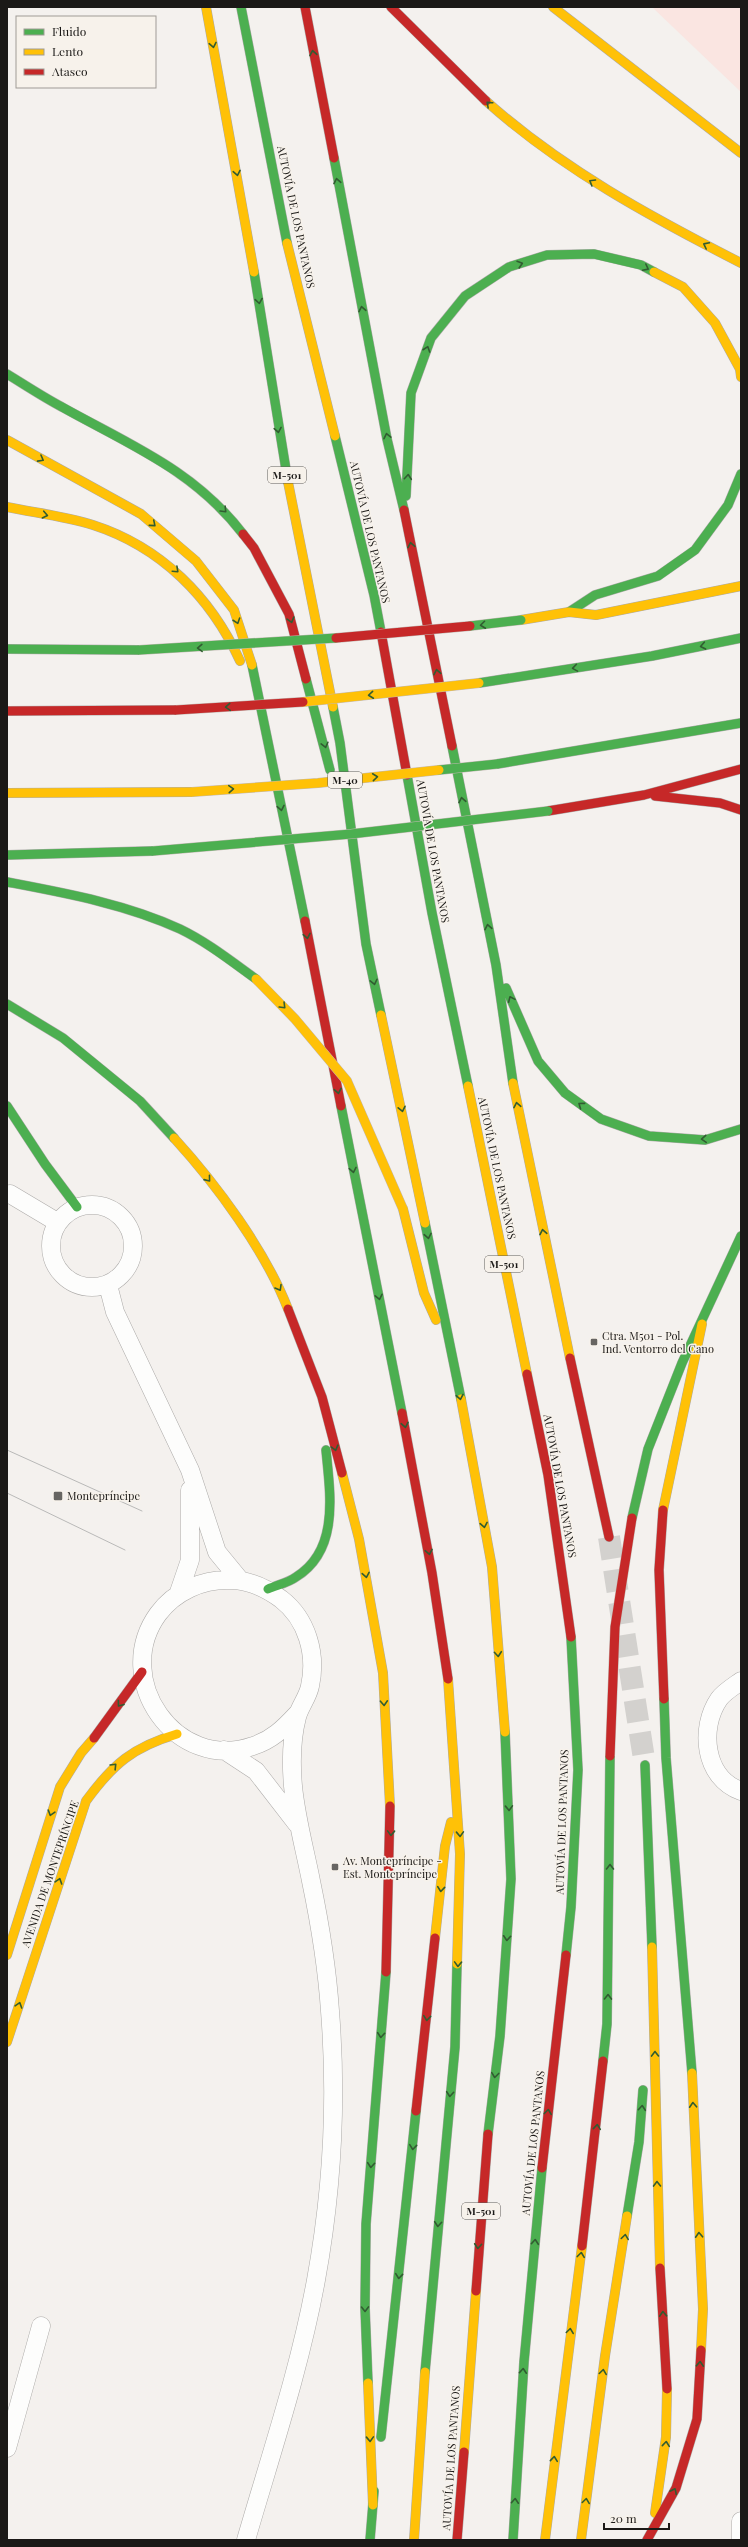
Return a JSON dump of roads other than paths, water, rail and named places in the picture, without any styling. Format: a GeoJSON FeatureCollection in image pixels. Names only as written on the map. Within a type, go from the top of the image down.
{"type":"FeatureCollection","features":[{"type":"Feature","properties":{"kind":"main road","name":"AUTOVÍA DE LOS PANTANOS"},"geometry":{"type":"LineString","coordinates":[[206,7],[247,227],[278,429],[340,743],[366,944],[453,1358],[492,1567],[508,1769],[511,1879],[500,2036],[486,2153],[457,2540]]}},
{"type":"Feature","properties":{"kind":"main road","name":"AUTOVÍA DE LOS PANTANOS"},"geometry":{"type":"LineString","coordinates":[[241,7],[282,218],[374,595],[432,913],[548,1475],[571,1633],[578,1770],[571,1907],[543,2152],[526,2338],[513,2540]]}},
{"type":"Feature","properties":{"kind":"main road"},"geometry":{"type":"LineString","coordinates":[[305,7],[387,439],[405,515],[496,966],[508,1063],[583,1424],[609,1537]]}},
{"type":"Feature","properties":{"kind":"main road"},"geometry":{"type":"LineString","coordinates":[[391,7],[488,104],[589,181],[658,220],[741,262]]}},
{"type":"Feature","properties":{"kind":"main road"},"geometry":{"type":"LineString","coordinates":[[553,7],[741,154]]}},
{"type":"Feature","properties":{"kind":"main road"},"geometry":{"type":"LineString","coordinates":[[405,515],[409,464],[411,393],[431,338],[465,296],[509,267],[547,256],[594,254],[641,265],[684,287],[715,323],[740,369],[741,377]]}},
{"type":"Feature","properties":{"kind":"main road"},"geometry":{"type":"LineString","coordinates":[[7,374],[62,407],[132,443],[195,483],[225,510],[254,548],[289,614],[325,746],[334,792]]}},
{"type":"Feature","properties":{"kind":"main road"},"geometry":{"type":"LineString","coordinates":[[7,440],[141,514],[196,561],[234,610],[255,672],[398,1391],[432,1573],[449,1688],[458,1796],[460,1899],[455,2047],[430,2309],[414,2540]]}},
{"type":"Feature","properties":{"kind":"main road"},"geometry":{"type":"LineString","coordinates":[[569,612],[595,595],[658,576],[695,550],[728,506],[741,474]]}},
{"type":"Feature","properties":{"kind":"main road"},"geometry":{"type":"LineString","coordinates":[[7,507],[94,525],[141,544],[173,568],[209,604],[239,658],[271,756]]}},
{"type":"Feature","properties":{"kind":"main road"},"geometry":{"type":"LineString","coordinates":[[7,649],[139,650],[266,646],[394,635],[521,620],[569,612],[596,615],[741,586]]}},
{"type":"Feature","properties":{"kind":"main road"},"geometry":{"type":"LineString","coordinates":[[7,711],[176,710],[307,702],[479,683],[652,656],[741,638]]}},
{"type":"Feature","properties":{"kind":"main road","name":"M-40"},"geometry":{"type":"LineString","coordinates":[[7,793],[192,792],[318,783],[497,764],[741,723]]}},
{"type":"Feature","properties":{"kind":"main road"},"geometry":{"type":"LineString","coordinates":[[7,856],[153,851],[240,846],[404,830],[548,811],[644,795],[741,769]]}},
{"type":"Feature","properties":{"kind":"main road"},"geometry":{"type":"LineString","coordinates":[[644,795],[720,802],[741,810]]}},
{"type":"Feature","properties":{"kind":"main road"},"geometry":{"type":"LineString","coordinates":[[339,815],[366,944]]}},
{"type":"Feature","properties":{"kind":"main road"},"geometry":{"type":"LineString","coordinates":[[7,882],[74,894],[169,925],[220,954],[256,979],[295,1018],[346,1081],[402,1209],[424,1294],[453,1358]]}},
{"type":"Feature","properties":{"kind":"main road"},"geometry":{"type":"LineString","coordinates":[[496,966],[538,1060],[565,1093],[601,1119],[649,1136],[705,1140],[741,1129]]}},
{"type":"Feature","properties":{"kind":"main road"},"geometry":{"type":"LineString","coordinates":[[7,1004],[63,1038],[140,1101],[184,1149],[232,1208],[282,1294],[322,1397],[359,1539],[382,1673],[391,1824],[386,1968],[366,2224],[365,2308],[373,2505]]}},
{"type":"Feature","properties":{"kind":"main road"},"geometry":{"type":"LineString","coordinates":[[7,1106],[45,1164],[77,1207]]}},
{"type":"Feature","properties":{"kind":"main road"},"geometry":{"type":"LineString","coordinates":[[545,2540],[560,2408],[596,2137],[607,2024],[610,1756],[615,1627],[632,1518],[648,1449],[682,1363],[702,1324],[728,1260],[741,1236]]}},
{"type":"Feature","properties":{"kind":"main road"},"geometry":{"type":"LineString","coordinates":[[648,2538],[676,2488],[697,2419],[703,2309],[692,2084],[666,1758],[659,1570],[663,1504],[702,1324]]}},
{"type":"Feature","properties":{"kind":"main road"},"geometry":{"type":"LineString","coordinates":[[268,1589],[297,1577],[320,1554],[331,1520],[322,1397]]}},
{"type":"Feature","properties":{"kind":"main road","name":"AVENIDA DE MONTEPRÍNCIPE"},"geometry":{"type":"LineString","coordinates":[[7,1955],[60,1786],[81,1754],[105,1725],[142,1672]]}},
{"type":"Feature","properties":{"kind":"main road","name":"AVENIDA DE MONTEPRÍNCIPE"},"geometry":{"type":"LineString","coordinates":[[7,2042],[86,1801],[105,1776],[125,1755],[152,1740],[177,1734]]}},
{"type":"Feature","properties":{"kind":"main road"},"geometry":{"type":"LineString","coordinates":[[645,1765],[652,1873],[657,2206],[668,2420],[661,2486],[648,2538]]}},
{"type":"Feature","properties":{"kind":"main road"},"geometry":{"type":"LineString","coordinates":[[370,2540],[445,1846],[458,1796]]}},
{"type":"Feature","properties":{"kind":"main road"},"geometry":{"type":"LineString","coordinates":[[581,2540],[606,2356],[639,2142],[654,1964]]}},
{"type":"Feature","properties":{"kind":"street"},"geometry":{"type":"LineString","coordinates":[[10,1194],[57,1222]]}},
{"type":"Feature","properties":{"kind":"street"},"geometry":{"type":"LineString","coordinates":[[99,1204],[119,1213],[132,1231],[134,1252],[126,1272],[108,1285],[88,1288],[69,1281],[57,1269],[51,1254],[51,1238],[57,1222],[77,1207],[99,1204]]}},
{"type":"Feature","properties":{"kind":"street"},"geometry":{"type":"LineString","coordinates":[[108,1285],[115,1312],[190,1470],[217,1552],[240,1580]]}},
{"type":"Feature","properties":{"kind":"street"},"geometry":{"type":"LineString","coordinates":[[178,1595],[190,1560],[192,1526],[190,1470]]}},
{"type":"Feature","properties":{"kind":"street"},"geometry":{"type":"LineString","coordinates":[[246,2540],[296,2367],[315,2286],[329,2172],[333,2092],[330,2011],[321,1937],[293,1790],[291,1754],[297,1714],[310,1688],[313,1659],[306,1631],[291,1607],[268,1589],[240,1580],[218,1579],[197,1584],[178,1595],[159,1614],[146,1638],[142,1672],[151,1701],[160,1717],[177,1734],[199,1746],[224,1750],[252,1747],[277,1734],[297,1714]]}},
{"type":"Feature","properties":{"kind":"street"},"geometry":{"type":"LineString","coordinates":[[741,1681],[720,1698],[708,1720],[707,1746],[716,1770],[734,1789],[741,1791]]}},
{"type":"Feature","properties":{"kind":"street"},"geometry":{"type":"LineString","coordinates":[[224,1750],[256,1771],[301,1829]]}},
{"type":"Feature","properties":{"kind":"street"},"geometry":{"type":"LineString","coordinates":[[7,2448],[41,2326]]}},
{"type":"Feature","properties":{"kind":"street"},"geometry":{"type":"LineString","coordinates":[[740,2540],[741,2521]]}},
{"type":"Feature","properties":{"kind":"tunnel"},"geometry":{"type":"LineString","coordinates":[[609,1537],[645,1765]]}},
{"type":"Feature","properties":{"kind":"tram line"},"geometry":{"type":"LineString","coordinates":[[7,1450],[142,1511]]}},
{"type":"Feature","properties":{"kind":"tram line"},"geometry":{"type":"LineString","coordinates":[[7,1493],[125,1550]]}},
{"type":"Feature","properties":{"kind":"place","name":"Ctra. M501 - Pol. Ind. Ventorro del Cano"},"geometry":{"type":"Point","coordinates":[594,1342]}},
{"type":"Feature","properties":{"kind":"place","name":"Montepríncipe"},"geometry":{"type":"Point","coordinates":[58,1496]}},
{"type":"Feature","properties":{"kind":"place","name":"Av. Montepríncipe - Est. Montepríncipe"},"geometry":{"type":"Point","coordinates":[335,1867]}}]}
